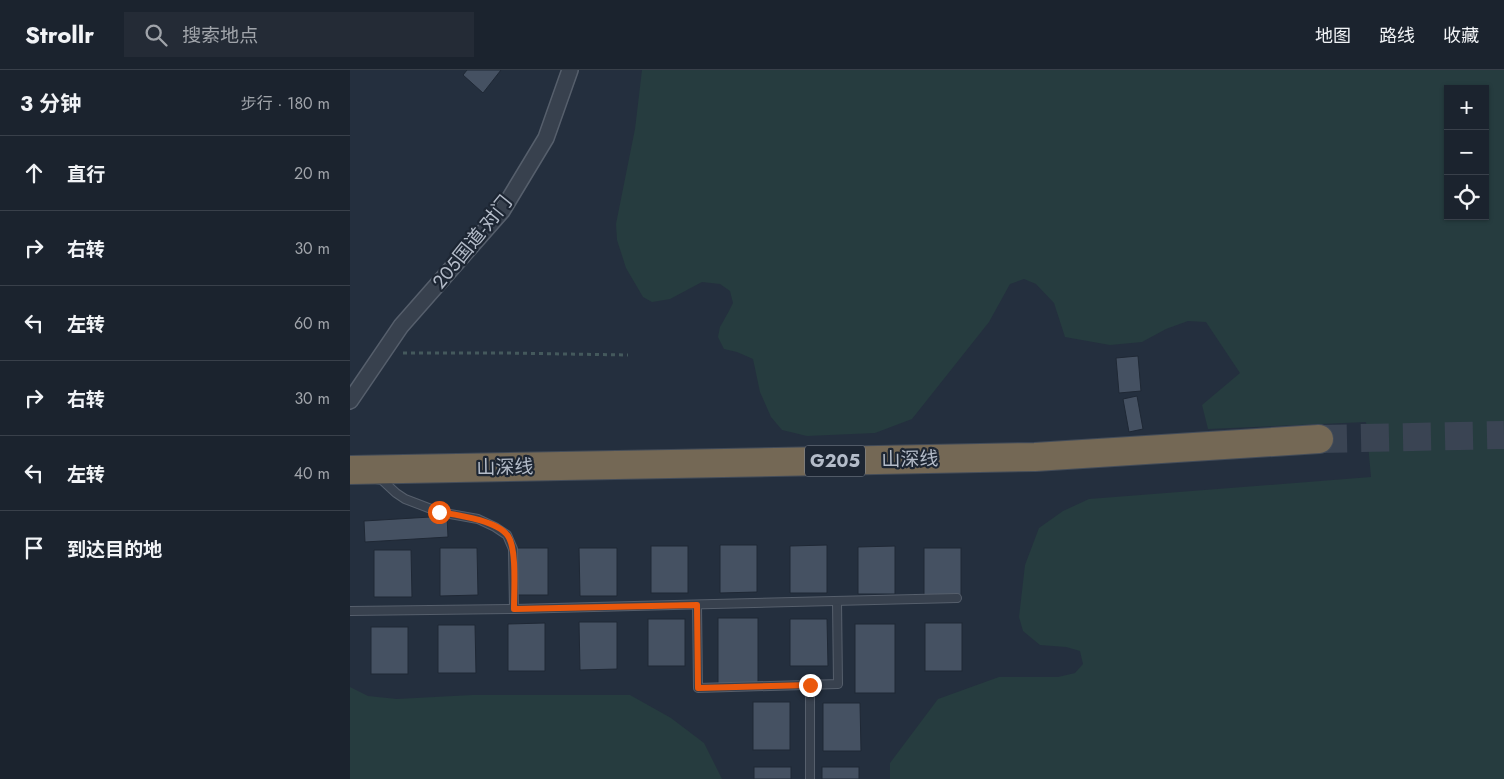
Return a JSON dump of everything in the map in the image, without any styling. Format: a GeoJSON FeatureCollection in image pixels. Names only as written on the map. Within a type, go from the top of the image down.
{"type":"FeatureCollection","features":[{"type":"Feature","properties":{"kind":"highway","name":"山深线"},"geometry":{"type":"LineString","coordinates":[[350,472],[1035,457],[1319,439]]}},
{"type":"Feature","properties":{"kind":"street","name":"205国道-对门"},"geometry":{"type":"LineString","coordinates":[[350,401],[401,326],[502,211],[546,138],[570,70]]}},
{"type":"Feature","properties":{"kind":"lane"},"geometry":{"type":"LineString","coordinates":[[350,472],[382,480],[396,493],[405,498],[439,512],[478,519],[495,526],[507,535],[513,549],[514,609]]}},
{"type":"Feature","properties":{"kind":"lane"},"geometry":{"type":"LineString","coordinates":[[350,611],[514,609],[957,598]]}},
{"type":"Feature","properties":{"kind":"lane"},"geometry":{"type":"LineString","coordinates":[[697,605],[698,688],[810,685],[838,684],[837,601]]}},
{"type":"Feature","properties":{"kind":"lane"},"geometry":{"type":"LineString","coordinates":[[810,685],[810,779]]}},
{"type":"Feature","properties":{"kind":"path"},"geometry":{"type":"LineString","coordinates":[[382,354],[506,353],[628,355]]}},
{"type":"Feature","properties":{"kind":"green space"},"geometry":{"type":"Polygon","coordinates":[[[642,70],[1504,70],[1504,779],[890,779],[890,763],[938,699],[999,677],[1058,677],[1075,673],[1083,664],[1080,651],[1066,647],[1040,645],[1023,631],[1019,617],[1025,565],[1039,528],[1063,511],[1089,499],[1371,477],[1366,422],[1208,429],[1202,405],[1240,373],[1206,322],[1188,321],[1166,329],[1142,342],[1110,345],[1065,337],[1054,303],[1036,284],[1024,279],[1010,284],[989,322],[912,419],[875,433],[807,436],[782,430],[771,417],[760,392],[753,359],[724,349],[718,337],[720,327],[733,303],[730,291],[720,284],[702,282],[670,299],[652,302],[643,297],[626,268],[617,240],[616,224],[635,129],[642,70]]]}},
{"type":"Feature","properties":{"kind":"green space"},"geometry":{"type":"Polygon","coordinates":[[[350,687],[368,696],[397,699],[472,695],[630,695],[671,718],[704,743],[722,779],[350,779],[350,687]]]}},
{"type":"Feature","properties":{"kind":"building"},"geometry":{"type":"Polygon","coordinates":[[[467,70],[501,70],[483,93],[463,75],[467,70]]]}},
{"type":"Feature","properties":{"kind":"building"},"geometry":{"type":"Polygon","coordinates":[[[1138,356],[1141,391],[1119,393],[1116,358],[1138,356]]]}},
{"type":"Feature","properties":{"kind":"building"},"geometry":{"type":"Polygon","coordinates":[[[1137,396],[1143,429],[1129,432],[1123,399],[1137,396]]]}},
{"type":"Feature","properties":{"kind":"building"},"geometry":{"type":"Polygon","coordinates":[[[447,516],[448,537],[365,542],[364,521],[447,516]]]}},
{"type":"Feature","properties":{"kind":"building"},"geometry":{"type":"Polygon","coordinates":[[[720,545],[757,545],[757,592],[720,593],[720,545]]]}},
{"type":"Feature","properties":{"kind":"building"},"geometry":{"type":"Polygon","coordinates":[[[827,545],[827,593],[790,593],[790,546],[827,545]]]}},
{"type":"Feature","properties":{"kind":"building"},"geometry":{"type":"Polygon","coordinates":[[[651,546],[688,546],[688,593],[651,593],[651,546]]]}},
{"type":"Feature","properties":{"kind":"building"},"geometry":{"type":"Polygon","coordinates":[[[895,546],[895,594],[858,594],[858,547],[895,546]]]}},
{"type":"Feature","properties":{"kind":"building"},"geometry":{"type":"Polygon","coordinates":[[[440,548],[477,548],[478,595],[440,596],[440,548]]]}},
{"type":"Feature","properties":{"kind":"building"},"geometry":{"type":"Polygon","coordinates":[[[511,548],[548,548],[548,595],[511,595],[511,548]]]}},
{"type":"Feature","properties":{"kind":"building"},"geometry":{"type":"Polygon","coordinates":[[[579,548],[617,548],[617,596],[580,596],[579,548]]]}},
{"type":"Feature","properties":{"kind":"building"},"geometry":{"type":"Polygon","coordinates":[[[924,548],[961,548],[961,596],[924,596],[924,548]]]}},
{"type":"Feature","properties":{"kind":"building"},"geometry":{"type":"Polygon","coordinates":[[[374,550],[411,550],[412,597],[374,597],[374,550]]]}},
{"type":"Feature","properties":{"kind":"building"},"geometry":{"type":"Polygon","coordinates":[[[718,618],[758,618],[758,687],[718,687],[718,618]]]}},
{"type":"Feature","properties":{"kind":"building"},"geometry":{"type":"Polygon","coordinates":[[[648,619],[685,619],[685,666],[648,666],[648,619]]]}},
{"type":"Feature","properties":{"kind":"building"},"geometry":{"type":"Polygon","coordinates":[[[790,619],[827,619],[828,666],[790,666],[790,619]]]}},
{"type":"Feature","properties":{"kind":"building"},"geometry":{"type":"Polygon","coordinates":[[[579,622],[617,622],[617,669],[580,670],[579,622]]]}},
{"type":"Feature","properties":{"kind":"building"},"geometry":{"type":"Polygon","coordinates":[[[545,623],[545,671],[508,671],[508,624],[545,623]]]}},
{"type":"Feature","properties":{"kind":"building"},"geometry":{"type":"Polygon","coordinates":[[[925,623],[962,623],[962,671],[925,671],[925,623]]]}},
{"type":"Feature","properties":{"kind":"building"},"geometry":{"type":"Polygon","coordinates":[[[855,624],[895,624],[895,693],[855,693],[855,624]]]}},
{"type":"Feature","properties":{"kind":"building"},"geometry":{"type":"Polygon","coordinates":[[[438,625],[475,625],[476,673],[438,673],[438,625]]]}},
{"type":"Feature","properties":{"kind":"building"},"geometry":{"type":"Polygon","coordinates":[[[371,627],[408,627],[408,674],[371,674],[371,627]]]}},
{"type":"Feature","properties":{"kind":"building"},"geometry":{"type":"Polygon","coordinates":[[[753,702],[790,702],[790,750],[753,750],[753,702]]]}},
{"type":"Feature","properties":{"kind":"building"},"geometry":{"type":"Polygon","coordinates":[[[823,703],[860,703],[861,751],[823,751],[823,703]]]}},
{"type":"Feature","properties":{"kind":"building"},"geometry":{"type":"Polygon","coordinates":[[[754,767],[791,767],[791,779],[754,779],[754,767]]]}},
{"type":"Feature","properties":{"kind":"building"},"geometry":{"type":"Polygon","coordinates":[[[822,767],[859,767],[859,779],[822,779],[822,767]]]}},
{"type":"Feature","properties":{"kind":"tunnel"},"geometry":{"type":"LineString","coordinates":[[1319,439],[1504,435]]}},
{"type":"Feature","properties":{"kind":"route"},"geometry":{"type":"LineString","coordinates":[[439,512],[478,519],[495,526],[507,535],[513,549],[514,609],[697,605],[698,688],[810,685]]}}]}
